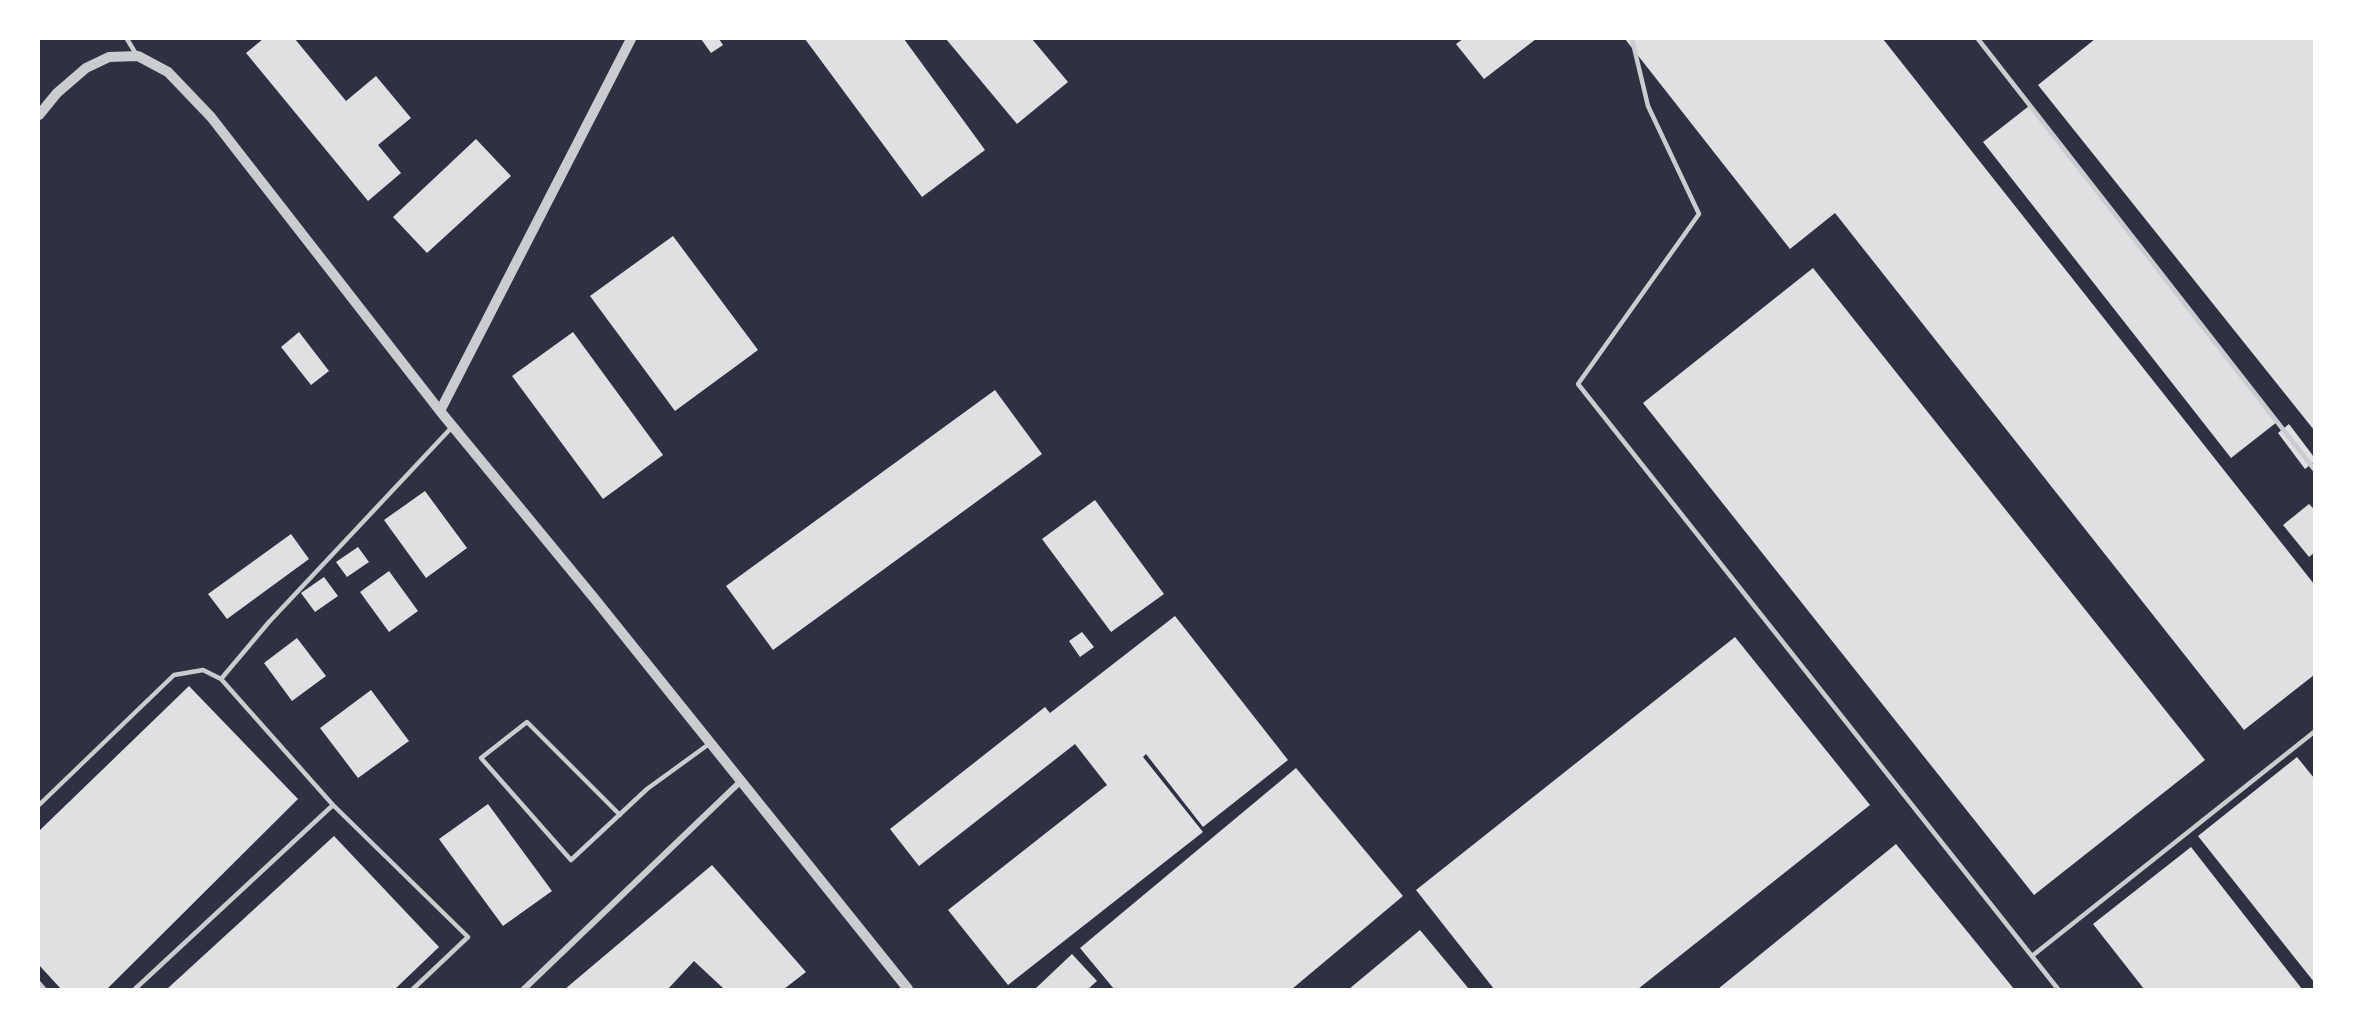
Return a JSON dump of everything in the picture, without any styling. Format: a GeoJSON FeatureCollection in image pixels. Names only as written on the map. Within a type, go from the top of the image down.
{"type":"FeatureCollection","features":[{"type":"Feature","properties":{"kind":"street"},"geometry":{"type":"LineString","coordinates":[[440,411],[631,39]]}},
{"type":"Feature","properties":{"kind":"street"},"geometry":{"type":"LineString","coordinates":[[39,115],[57,93],[86,68],[109,57],[138,56],[168,72],[211,117],[440,411],[742,780],[908,989]]}},
{"type":"Feature","properties":{"kind":"street"},"geometry":{"type":"LineString","coordinates":[[524,989],[742,780]]}},
{"type":"Feature","properties":{"kind":"lane"},"geometry":{"type":"LineString","coordinates":[[127,39],[138,56]]}},
{"type":"Feature","properties":{"kind":"lane"},"geometry":{"type":"LineString","coordinates":[[1632,39],[1648,106],[1700,214],[1578,384],[2058,989]]}},
{"type":"Feature","properties":{"kind":"lane"},"geometry":{"type":"LineString","coordinates":[[1978,39],[2314,469]]}},
{"type":"Feature","properties":{"kind":"lane"},"geometry":{"type":"LineString","coordinates":[[221,679],[269,622],[453,426]]}},
{"type":"Feature","properties":{"kind":"lane"},"geometry":{"type":"LineString","coordinates":[[39,805],[174,675],[203,670],[221,679],[333,805],[468,937],[413,989]]}},
{"type":"Feature","properties":{"kind":"lane"},"geometry":{"type":"LineString","coordinates":[[620,815],[527,722],[481,758],[570,860],[620,815],[647,789],[711,742]]}},
{"type":"Feature","properties":{"kind":"lane"},"geometry":{"type":"LineString","coordinates":[[2032,956],[2314,732]]}},
{"type":"Feature","properties":{"kind":"lane"},"geometry":{"type":"LineString","coordinates":[[135,989],[333,805]]}},
{"type":"Feature","properties":{"kind":"lane"},"geometry":{"type":"LineString","coordinates":[[39,983],[44,989]]}},
{"type":"Feature","properties":{"kind":"building"},"geometry":{"type":"Polygon","coordinates":[[[263,39],[295,39],[346,101],[376,76],[411,118],[378,145],[401,173],[368,201],[246,53],[263,39]]]}},
{"type":"Feature","properties":{"kind":"building"},"geometry":{"type":"Polygon","coordinates":[[[701,39],[719,39],[723,45],[711,53],[701,39]]]}},
{"type":"Feature","properties":{"kind":"building"},"geometry":{"type":"Polygon","coordinates":[[[805,39],[904,39],[985,150],[922,197],[805,39]]]}},
{"type":"Feature","properties":{"kind":"building"},"geometry":{"type":"Polygon","coordinates":[[[946,39],[1032,39],[1068,82],[1017,124],[946,39]]]}},
{"type":"Feature","properties":{"kind":"building"},"geometry":{"type":"Polygon","coordinates":[[[1463,39],[1536,39],[1484,79],[1456,44],[1463,39]]]}},
{"type":"Feature","properties":{"kind":"building"},"geometry":{"type":"Polygon","coordinates":[[[1625,39],[1883,39],[2314,584],[2314,675],[2244,730],[1835,213],[1790,249],[1625,39]]]}},
{"type":"Feature","properties":{"kind":"building"},"geometry":{"type":"Polygon","coordinates":[[[2095,39],[2314,39],[2314,430],[2038,85],[2095,39]]]}},
{"type":"Feature","properties":{"kind":"building"},"geometry":{"type":"Polygon","coordinates":[[[2029,106],[2277,422],[2231,458],[1983,142],[2029,106]]]}},
{"type":"Feature","properties":{"kind":"building"},"geometry":{"type":"Polygon","coordinates":[[[476,139],[511,176],[427,253],[393,217],[476,139]]]}},
{"type":"Feature","properties":{"kind":"building"},"geometry":{"type":"Polygon","coordinates":[[[673,236],[758,350],[675,411],[590,296],[673,236]]]}},
{"type":"Feature","properties":{"kind":"building"},"geometry":{"type":"Polygon","coordinates":[[[1813,268],[2205,760],[2034,895],[1643,403],[1813,268]]]}},
{"type":"Feature","properties":{"kind":"building"},"geometry":{"type":"Polygon","coordinates":[[[299,332],[329,371],[311,385],[281,347],[299,332]]]}},
{"type":"Feature","properties":{"kind":"building"},"geometry":{"type":"Polygon","coordinates":[[[573,332],[663,455],[603,499],[512,376],[573,332]]]}},
{"type":"Feature","properties":{"kind":"building"},"geometry":{"type":"Polygon","coordinates":[[[995,390],[1042,454],[773,650],[726,586],[995,390]]]}},
{"type":"Feature","properties":{"kind":"building"},"geometry":{"type":"Polygon","coordinates":[[[2289,424],[2314,457],[2314,462],[2305,469],[2278,433],[2289,424]]]}},
{"type":"Feature","properties":{"kind":"building"},"geometry":{"type":"Polygon","coordinates":[[[425,491],[467,548],[426,578],[384,520],[425,491]]]}},
{"type":"Feature","properties":{"kind":"building"},"geometry":{"type":"Polygon","coordinates":[[[1095,500],[1164,594],[1111,632],[1042,539],[1095,500]]]}},
{"type":"Feature","properties":{"kind":"building"},"geometry":{"type":"Polygon","coordinates":[[[2309,504],[2314,509],[2314,553],[2309,557],[2283,525],[2309,504]]]}},
{"type":"Feature","properties":{"kind":"building"},"geometry":{"type":"Polygon","coordinates":[[[291,534],[309,559],[227,619],[208,594],[291,534]]]}},
{"type":"Feature","properties":{"kind":"building"},"geometry":{"type":"Polygon","coordinates":[[[358,547],[369,562],[347,577],[336,562],[358,547]]]}},
{"type":"Feature","properties":{"kind":"building"},"geometry":{"type":"Polygon","coordinates":[[[389,571],[418,611],[389,632],[360,592],[389,571]]]}},
{"type":"Feature","properties":{"kind":"building"},"geometry":{"type":"Polygon","coordinates":[[[324,577],[338,596],[315,612],[301,593],[324,577]]]}},
{"type":"Feature","properties":{"kind":"building"},"geometry":{"type":"Polygon","coordinates":[[[1175,616],[1288,760],[1203,827],[1146,754],[1143,757],[1203,832],[1008,985],[948,910],[1107,785],[1075,744],[919,866],[890,829],[1045,707],[1050,713],[1175,616]]]}},
{"type":"Feature","properties":{"kind":"building"},"geometry":{"type":"Polygon","coordinates":[[[1082,632],[1094,647],[1080,657],[1069,641],[1082,632]]]}},
{"type":"Feature","properties":{"kind":"building"},"geometry":{"type":"Polygon","coordinates":[[[1735,637],[1870,805],[1638,989],[1494,989],[1416,890],[1735,637]]]}},
{"type":"Feature","properties":{"kind":"building"},"geometry":{"type":"Polygon","coordinates":[[[297,638],[326,676],[292,701],[264,663],[297,638]]]}},
{"type":"Feature","properties":{"kind":"building"},"geometry":{"type":"Polygon","coordinates":[[[189,686],[298,799],[107,989],[61,989],[39,965],[39,831],[189,686]]]}},
{"type":"Feature","properties":{"kind":"building"},"geometry":{"type":"Polygon","coordinates":[[[371,690],[409,741],[358,778],[320,728],[371,690]]]}},
{"type":"Feature","properties":{"kind":"building"},"geometry":{"type":"Polygon","coordinates":[[[2297,757],[2314,778],[2314,982],[2198,836],[2297,757]]]}},
{"type":"Feature","properties":{"kind":"building"},"geometry":{"type":"Polygon","coordinates":[[[1296,768],[1403,896],[1292,989],[1114,989],[1080,948],[1296,768]]]}},
{"type":"Feature","properties":{"kind":"building"},"geometry":{"type":"Polygon","coordinates":[[[488,804],[552,891],[503,926],[439,839],[488,804]]]}},
{"type":"Feature","properties":{"kind":"building"},"geometry":{"type":"Polygon","coordinates":[[[334,836],[439,947],[395,989],[167,989],[334,836]]]}},
{"type":"Feature","properties":{"kind":"building"},"geometry":{"type":"Polygon","coordinates":[[[1896,844],[2014,989],[1718,989],[1896,844]]]}},
{"type":"Feature","properties":{"kind":"building"},"geometry":{"type":"Polygon","coordinates":[[[2191,847],[2302,989],[2144,989],[2093,924],[2191,847]]]}},
{"type":"Feature","properties":{"kind":"building"},"geometry":{"type":"Polygon","coordinates":[[[712,865],[806,972],[784,989],[724,989],[694,961],[668,989],[565,989],[712,865]]]}},
{"type":"Feature","properties":{"kind":"building"},"geometry":{"type":"Polygon","coordinates":[[[1420,930],[1469,989],[1349,989],[1420,930]]]}},
{"type":"Feature","properties":{"kind":"building"},"geometry":{"type":"Polygon","coordinates":[[[1072,954],[1097,981],[1088,989],[1035,989],[1072,954]]]}}]}
